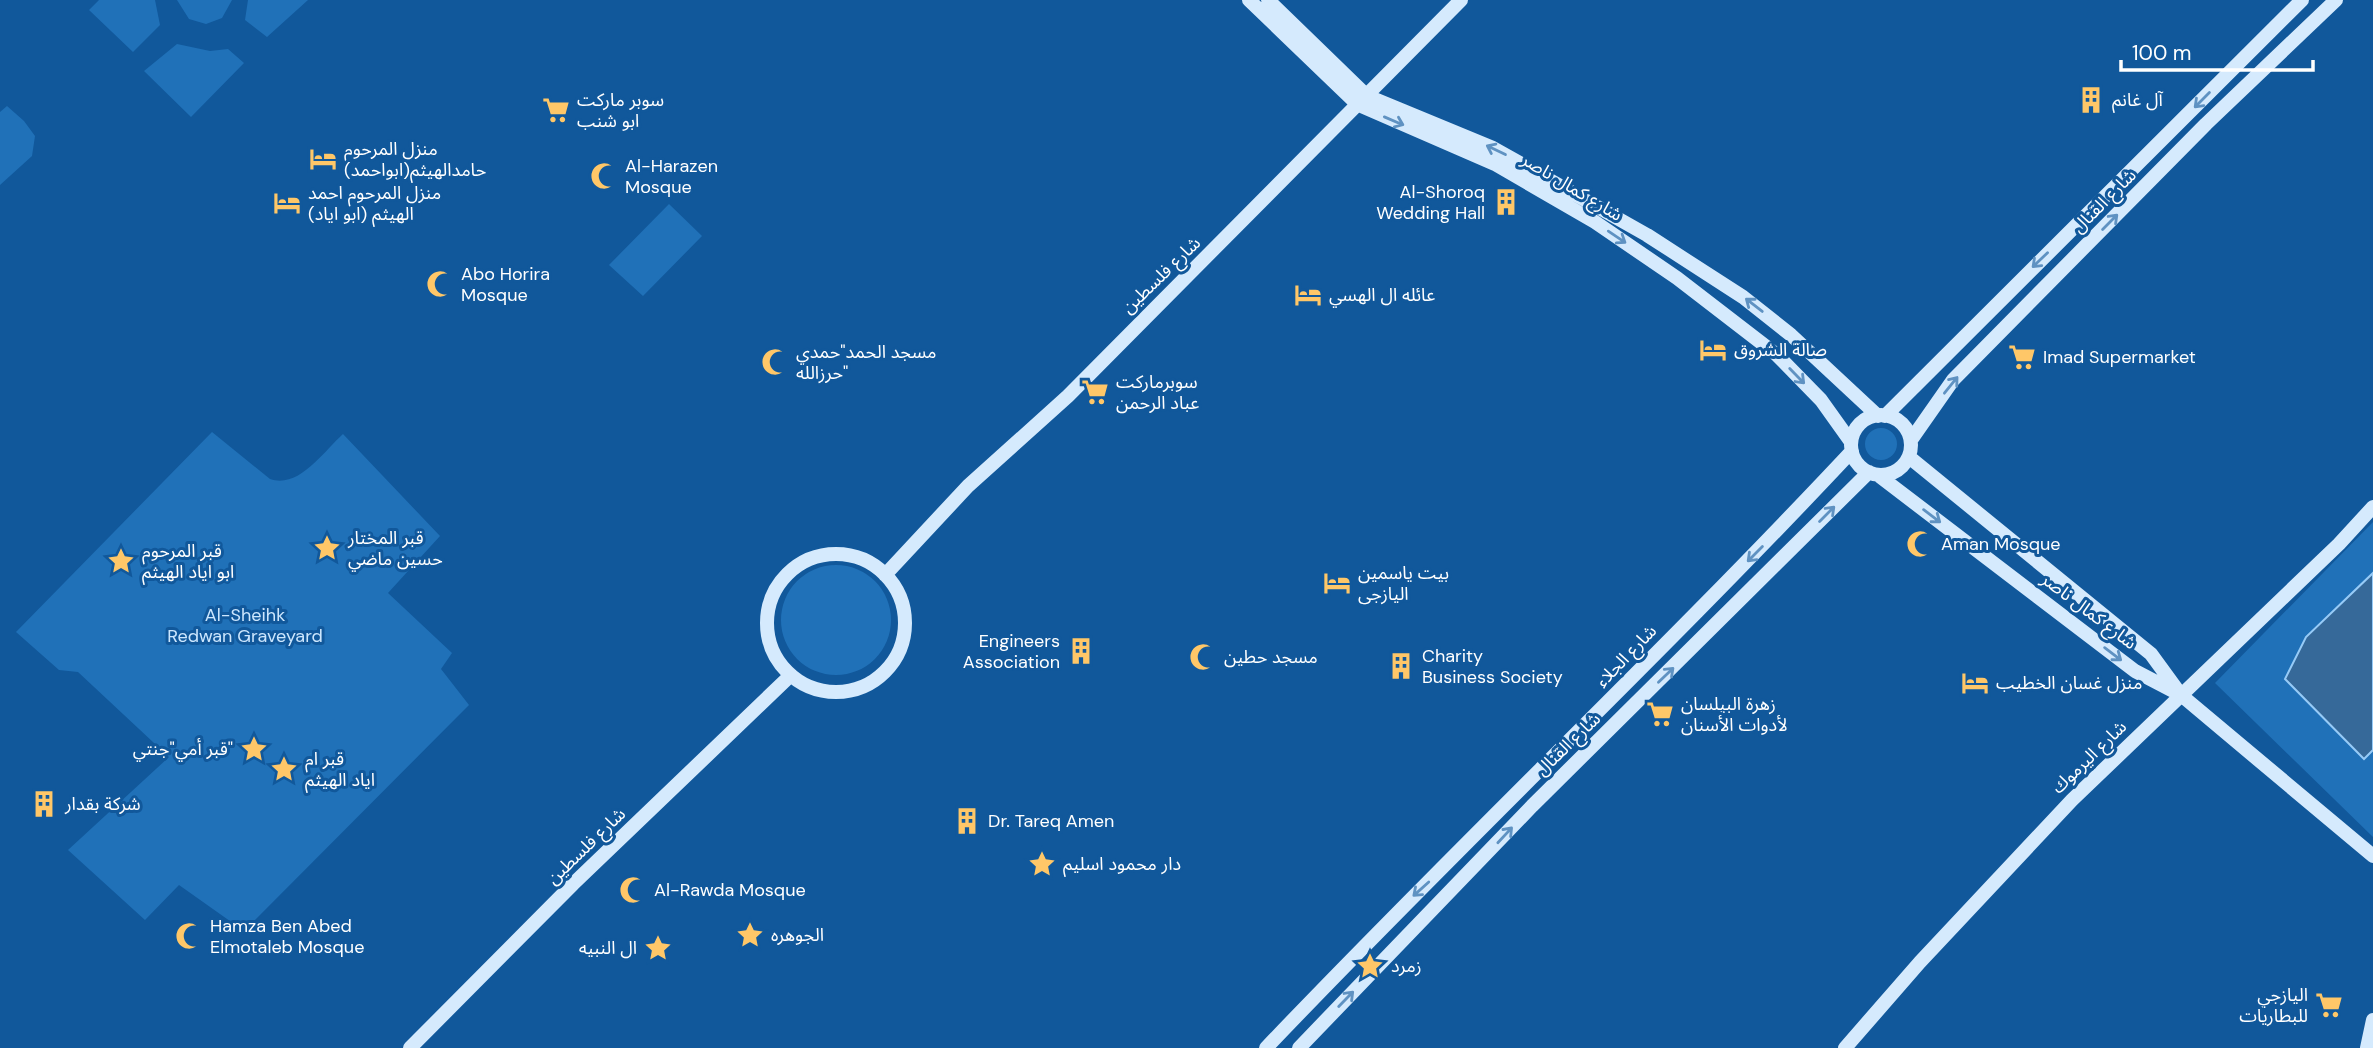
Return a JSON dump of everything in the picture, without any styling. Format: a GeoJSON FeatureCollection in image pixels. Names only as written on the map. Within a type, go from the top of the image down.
{"type":"FeatureCollection","features":[{"type":"Feature","properties":{"kind":"main road","name":"شارع كمال ناصر"},"geometry":{"type":"LineString","coordinates":[[1249,0],[1362,100],[1494,164],[1626,243],[1777,355],[1821,400],[1852,446]]}},
{"type":"Feature","properties":{"kind":"main road","name":"شارع كمال ناصر"},"geometry":{"type":"LineString","coordinates":[[1268,0],[1362,100],[1493,148],[1647,235],[1744,297],[1882,416]]}},
{"type":"Feature","properties":{"kind":"main road","name":"شارع فلسطين"},"geometry":{"type":"LineString","coordinates":[[885,575],[968,486],[1068,396],[1461,0]]}},
{"type":"Feature","properties":{"kind":"main road","name":"شارع القنال"},"geometry":{"type":"LineString","coordinates":[[1882,416],[2302,0]]}},
{"type":"Feature","properties":{"kind":"main road","name":"شارع القنال"},"geometry":{"type":"LineString","coordinates":[[1911,440],[1954,380],[2206,124],[2336,0]]}},
{"type":"Feature","properties":{"kind":"main road"},"geometry":{"type":"LineString","coordinates":[[1882,416],[1903,424],[1911,440],[1909,457],[1896,471],[1873,473],[1860,467],[1852,446],[1859,425],[1882,416]]}},
{"type":"Feature","properties":{"kind":"main road","name":"شارع الجلاء"},"geometry":{"type":"LineString","coordinates":[[1266,1048],[1394,913],[1473,839],[1617,694],[1852,446]]}},
{"type":"Feature","properties":{"kind":"main road","name":"شارع كمال ناصر"},"geometry":{"type":"LineString","coordinates":[[1909,457],[2151,654],[2181,695]]}},
{"type":"Feature","properties":{"kind":"main road","name":"شارع كمال ناصر"},"geometry":{"type":"LineString","coordinates":[[1873,473],[2135,671],[2181,695],[2373,856]]}},
{"type":"Feature","properties":{"kind":"main road","name":"شارع القنال"},"geometry":{"type":"LineString","coordinates":[[1299,1048],[1532,806],[1873,473]]}},
{"type":"Feature","properties":{"kind":"main road","name":"شارع اليرموك"},"geometry":{"type":"LineString","coordinates":[[1845,1048],[1920,962],[2071,800],[2373,507]]}},
{"type":"Feature","properties":{"kind":"main road"},"geometry":{"type":"LineString","coordinates":[[836,554],[861,558],[885,575],[901,600],[905,623],[901,645],[884,672],[861,687],[836,692],[811,687],[791,675],[775,655],[766,623],[770,600],[787,574],[811,558],[836,554]]}},
{"type":"Feature","properties":{"kind":"main road","name":"شارع فلسطين"},"geometry":{"type":"LineString","coordinates":[[410,1048],[592,866],[791,675]]}},
{"type":"Feature","properties":{"kind":"main road"},"geometry":{"type":"LineString","coordinates":[[2367,1048],[2373,1020]]}},
{"type":"Feature","properties":{"kind":"green space"},"geometry":{"type":"Polygon","coordinates":[[[99,0],[155,0],[160,25],[133,52],[89,10],[99,0]]]}},
{"type":"Feature","properties":{"kind":"green space"},"geometry":{"type":"Polygon","coordinates":[[[177,0],[232,0],[222,18],[206,24],[189,19],[177,0]]]}},
{"type":"Feature","properties":{"kind":"green space"},"geometry":{"type":"Polygon","coordinates":[[[248,0],[308,0],[267,37],[245,20],[248,0]]]}},
{"type":"Feature","properties":{"kind":"green space"},"geometry":{"type":"Polygon","coordinates":[[[177,44],[210,51],[228,49],[244,63],[191,117],[144,71],[177,44]]]}},
{"type":"Feature","properties":{"kind":"green space"},"geometry":{"type":"Polygon","coordinates":[[[7,106],[24,121],[35,136],[32,156],[0,185],[0,112],[7,106]]]}},
{"type":"Feature","properties":{"kind":"green space"},"geometry":{"type":"Polygon","coordinates":[[[669,204],[702,236],[643,296],[609,265],[669,204]]]}},
{"type":"Feature","properties":{"kind":"green space"},"geometry":{"type":"Polygon","coordinates":[[[1881,428],[1892,433],[1897,444],[1892,455],[1881,460],[1870,455],[1865,444],[1870,433],[1881,428]]]}},
{"type":"Feature","properties":{"kind":"green space","name":"Al-Sheihk Redwan Graveyard"},"geometry":{"type":"Polygon","coordinates":[[[212,432],[270,479],[281,481],[301,474],[343,434],[440,536],[388,593],[452,653],[441,669],[469,705],[244,931],[179,885],[145,920],[68,850],[169,757],[78,672],[59,670],[16,632],[212,432]]]}},
{"type":"Feature","properties":{"kind":"green space"},"geometry":{"type":"Polygon","coordinates":[[[2373,522],[2373,837],[2215,683],[2373,522]]]}},
{"type":"Feature","properties":{"kind":"green space"},"geometry":{"type":"Polygon","coordinates":[[[836,565],[857,569],[875,581],[887,599],[891,620],[887,641],[875,659],[857,671],[836,675],[815,671],[797,659],[785,641],[781,620],[785,599],[797,581],[815,569],[836,565]]]}},
{"type":"Feature","properties":{"kind":"shaded area"},"geometry":{"type":"Polygon","coordinates":[[[2373,573],[2373,750],[2364,759],[2285,679],[2306,637],[2373,573]]]}},
{"type":"Feature","properties":{"kind":"place","name":"آل غانم"},"geometry":{"type":"Point","coordinates":[2091,100]}},
{"type":"Feature","properties":{"kind":"place","name":"سوبر ماركت ابو شنب"},"geometry":{"type":"Point","coordinates":[556,110]}},
{"type":"Feature","properties":{"kind":"place","name":"منزل المرحوم حامدالهيثم(ابواحمد)"},"geometry":{"type":"Point","coordinates":[323,159]}},
{"type":"Feature","properties":{"kind":"place","name":"Al-Harazen Mosque"},"geometry":{"type":"Point","coordinates":[604,176]}},
{"type":"Feature","properties":{"kind":"place","name":"Al-Shoroq Wedding Hall"},"geometry":{"type":"Point","coordinates":[1506,202]}},
{"type":"Feature","properties":{"kind":"place","name":"منزل المرحوم احمد الهيثم (ابو اياد)"},"geometry":{"type":"Point","coordinates":[287,203]}},
{"type":"Feature","properties":{"kind":"place","name":"Abo Horira Mosque"},"geometry":{"type":"Point","coordinates":[440,284]}},
{"type":"Feature","properties":{"kind":"place","name":"عائله ال الهسي"},"geometry":{"type":"Point","coordinates":[1308,295]}},
{"type":"Feature","properties":{"kind":"place","name":"صالة الشروق"},"geometry":{"type":"Point","coordinates":[1713,350]}},
{"type":"Feature","properties":{"kind":"place","name":"Imad Supermarket"},"geometry":{"type":"Point","coordinates":[2022,357]}},
{"type":"Feature","properties":{"kind":"place","name":"مسجد الحمد\"حمدي حرزالله\""},"geometry":{"type":"Point","coordinates":[775,362]}},
{"type":"Feature","properties":{"kind":"place","name":"سوبرماركت عباد الرحمن"},"geometry":{"type":"Point","coordinates":[1095,392]}},
{"type":"Feature","properties":{"kind":"place","name":"Aman Mosque"},"geometry":{"type":"Point","coordinates":[1920,544]}},
{"type":"Feature","properties":{"kind":"place","name":"قبر المختار حسين ماضي"},"geometry":{"type":"Point","coordinates":[327,548]}},
{"type":"Feature","properties":{"kind":"place","name":"قبر المرحوم ابو اياد الهيثم"},"geometry":{"type":"Point","coordinates":[121,561]}},
{"type":"Feature","properties":{"kind":"place","name":"بيت ياسمين اليازجى"},"geometry":{"type":"Point","coordinates":[1337,583]}},
{"type":"Feature","properties":{"kind":"place","name":"Engineers Association"},"geometry":{"type":"Point","coordinates":[1081,651]}},
{"type":"Feature","properties":{"kind":"place","name":"مسجد حطين"},"geometry":{"type":"Point","coordinates":[1203,657]}},
{"type":"Feature","properties":{"kind":"place","name":"Charity Business Society"},"geometry":{"type":"Point","coordinates":[1401,666]}},
{"type":"Feature","properties":{"kind":"place","name":"منزل غسان الخطيب"},"geometry":{"type":"Point","coordinates":[1975,683]}},
{"type":"Feature","properties":{"kind":"place","name":"زهرة البيلسان لأدوات الأسنان"},"geometry":{"type":"Point","coordinates":[1660,714]}},
{"type":"Feature","properties":{"kind":"place","name":"قبر أمي\"جنتي\""},"geometry":{"type":"Point","coordinates":[254,749]}},
{"type":"Feature","properties":{"kind":"place","name":"قبر ام اياد الهيثم"},"geometry":{"type":"Point","coordinates":[284,769]}},
{"type":"Feature","properties":{"kind":"place","name":"شركة بقدار"},"geometry":{"type":"Point","coordinates":[44,804]}},
{"type":"Feature","properties":{"kind":"place","name":"Dr. Tareq Amen"},"geometry":{"type":"Point","coordinates":[967,821]}},
{"type":"Feature","properties":{"kind":"place","name":"دار محمود اسليم"},"geometry":{"type":"Point","coordinates":[1042,864]}},
{"type":"Feature","properties":{"kind":"place","name":"Al-Rawda Mosque"},"geometry":{"type":"Point","coordinates":[633,890]}},
{"type":"Feature","properties":{"kind":"place","name":"الجوهره"},"geometry":{"type":"Point","coordinates":[750,935]}},
{"type":"Feature","properties":{"kind":"place","name":"Hamza Ben Abed Elmotaleb Mosque"},"geometry":{"type":"Point","coordinates":[189,936]}},
{"type":"Feature","properties":{"kind":"place","name":"ال النبيه"},"geometry":{"type":"Point","coordinates":[658,948]}},
{"type":"Feature","properties":{"kind":"place","name":"زمرد"},"geometry":{"type":"Point","coordinates":[1370,966]}},
{"type":"Feature","properties":{"kind":"place","name":"اليازجي للبطاريات"},"geometry":{"type":"Point","coordinates":[2329,1005]}}]}
